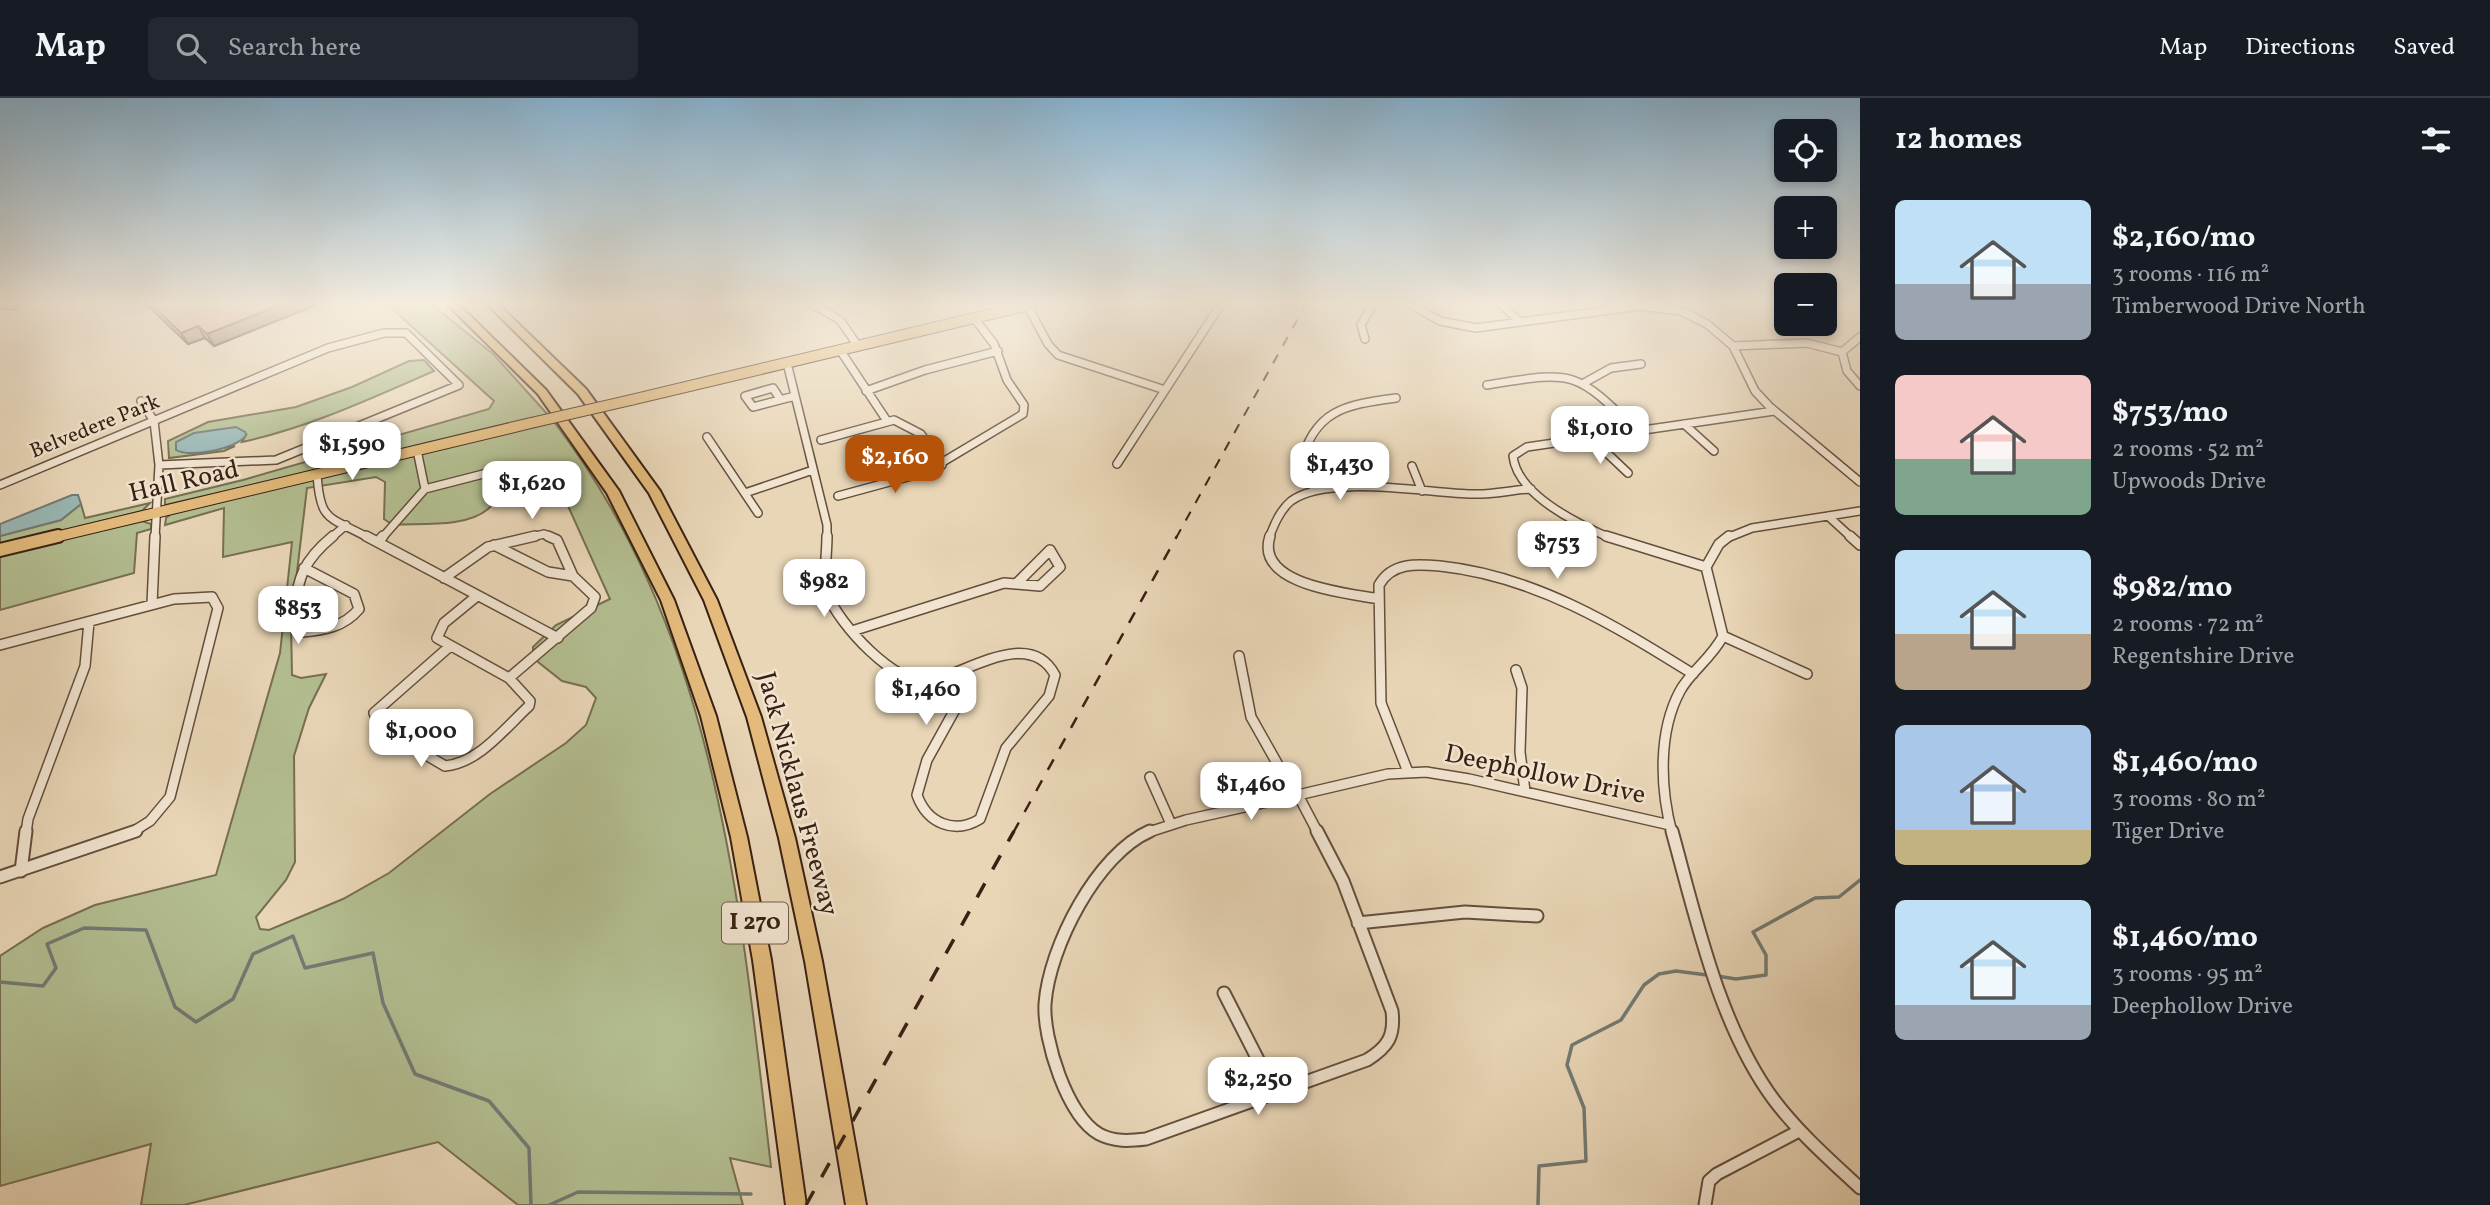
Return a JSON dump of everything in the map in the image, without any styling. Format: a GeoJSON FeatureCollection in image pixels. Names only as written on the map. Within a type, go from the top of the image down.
{"type":"FeatureCollection","features":[{"type":"Feature","properties":{"kind":"highway","name":"I 270"},"geometry":{"type":"LineString","coordinates":[[508,356],[531,377],[576,435],[631,519],[681,628],[703,696],[740,846],[796,1205]]}},
{"type":"Feature","properties":{"kind":"highway","name":"Jack Nicklaus Freeway"},"geometry":{"type":"LineString","coordinates":[[548,356],[624,445],[665,511],[717,614],[746,694],[785,828],[856,1205]]}},
{"type":"Feature","properties":{"kind":"main road","name":"Hall Road"},"geometry":{"type":"LineString","coordinates":[[0,550],[817,356]]}},
{"type":"Feature","properties":{"kind":"street","name":"Belvedere Park"},"geometry":{"type":"LineString","coordinates":[[0,485],[310,356]]}},
{"type":"Feature","properties":{"kind":"street","name":"Belvedere Park"},"geometry":{"type":"LineString","coordinates":[[159,465],[276,460],[459,385],[429,356]]}},
{"type":"Feature","properties":{"kind":"street"},"geometry":{"type":"LineString","coordinates":[[844,356],[887,421]]}},
{"type":"Feature","properties":{"kind":"street"},"geometry":{"type":"LineString","coordinates":[[866,391],[925,370],[980,356]]}},
{"type":"Feature","properties":{"kind":"street"},"geometry":{"type":"LineString","coordinates":[[838,496],[926,472],[1019,418],[1025,411],[1007,380],[999,356]]}},
{"type":"Feature","properties":{"kind":"street"},"geometry":{"type":"LineString","coordinates":[[1060,356],[1165,390]]}},
{"type":"Feature","properties":{"kind":"street"},"geometry":{"type":"LineString","coordinates":[[1117,464],[1187,356]]}},
{"type":"Feature","properties":{"kind":"street"},"geometry":{"type":"LineString","coordinates":[[1738,356],[1755,391],[1774,411],[1860,482]]}},
{"type":"Feature","properties":{"kind":"street"},"geometry":{"type":"LineString","coordinates":[[1843,356],[1847,371],[1860,386]]}},
{"type":"Feature","properties":{"kind":"street"},"geometry":{"type":"LineString","coordinates":[[787,363],[827,525],[827,591],[834,609],[852,631],[887,667],[905,679],[927,682],[1020,653],[1044,660],[1056,678],[1054,691],[1018,729],[1006,748],[980,819],[974,825],[955,829],[932,817],[917,796],[917,785],[929,752],[963,695],[955,674]]}},
{"type":"Feature","properties":{"kind":"street"},"geometry":{"type":"LineString","coordinates":[[1584,383],[1611,368],[1641,364]]}},
{"type":"Feature","properties":{"kind":"street"},"geometry":{"type":"LineString","coordinates":[[1487,385],[1548,376],[1584,383],[1637,431]]}},
{"type":"Feature","properties":{"kind":"street"},"geometry":{"type":"LineString","coordinates":[[780,399],[795,396]]}},
{"type":"Feature","properties":{"kind":"street"},"geometry":{"type":"LineString","coordinates":[[1315,491],[1300,466],[1322,419],[1344,407],[1396,398]]}},
{"type":"Feature","properties":{"kind":"street"},"geometry":{"type":"LineString","coordinates":[[141,401],[154,421],[159,465],[155,512],[158,528],[152,604]]}},
{"type":"Feature","properties":{"kind":"street"},"geometry":{"type":"LineString","coordinates":[[1706,568],[1590,530],[1550,507],[1516,471],[1513,456],[1518,450],[1774,411]]}},
{"type":"Feature","properties":{"kind":"street"},"geometry":{"type":"LineString","coordinates":[[821,440],[887,421],[903,422],[921,434],[942,465]]}},
{"type":"Feature","properties":{"kind":"street"},"geometry":{"type":"LineString","coordinates":[[1684,424],[1714,452]]}},
{"type":"Feature","properties":{"kind":"street"},"geometry":{"type":"LineString","coordinates":[[707,437],[758,513]]}},
{"type":"Feature","properties":{"kind":"street"},"geometry":{"type":"LineString","coordinates":[[1591,438],[1628,473]]}},
{"type":"Feature","properties":{"kind":"street"},"geometry":{"type":"LineString","coordinates":[[416,450],[425,489]]}},
{"type":"Feature","properties":{"kind":"street"},"geometry":{"type":"LineString","coordinates":[[1412,466],[1422,491]]}},
{"type":"Feature","properties":{"kind":"street"},"geometry":{"type":"LineString","coordinates":[[745,493],[813,470]]}},
{"type":"Feature","properties":{"kind":"street"},"geometry":{"type":"LineString","coordinates":[[378,542],[425,489],[491,472]]}},
{"type":"Feature","properties":{"kind":"street"},"geometry":{"type":"LineString","coordinates":[[317,474],[321,510],[558,638]]}},
{"type":"Feature","properties":{"kind":"street"},"geometry":{"type":"LineString","coordinates":[[1379,599],[1289,577],[1270,558],[1269,539],[1281,514],[1294,499],[1315,491],[1342,487],[1478,494],[1531,489]]}},
{"type":"Feature","properties":{"kind":"street"},"geometry":{"type":"LineString","coordinates":[[1860,511],[1752,528],[1730,536],[1718,544],[1706,568],[1723,636],[1713,655],[1681,689],[1666,728],[1662,764],[1670,825],[1713,970],[1734,1030],[1772,1097],[1799,1131],[1860,1188]]}},
{"type":"Feature","properties":{"kind":"street"},"geometry":{"type":"LineString","coordinates":[[1828,516],[1860,545]]}},
{"type":"Feature","properties":{"kind":"street"},"geometry":{"type":"LineString","coordinates":[[304,568],[354,594],[359,609],[351,620],[329,629],[302,632],[293,629],[291,624],[304,568],[313,550],[346,525]]}},
{"type":"Feature","properties":{"kind":"street"},"geometry":{"type":"LineString","coordinates":[[444,578],[476,553],[494,545],[549,535],[556,541],[573,576],[595,597],[591,608],[509,678]]}},
{"type":"Feature","properties":{"kind":"street"},"geometry":{"type":"LineString","coordinates":[[494,545],[548,572],[573,576]]}},
{"type":"Feature","properties":{"kind":"street"},"geometry":{"type":"LineString","coordinates":[[852,631],[1004,583],[1015,584],[1040,586],[1060,567],[1049,550],[1015,584]]}},
{"type":"Feature","properties":{"kind":"street"},"geometry":{"type":"LineString","coordinates":[[1408,772],[1381,703],[1379,599],[1383,576],[1400,565],[1468,568],[1526,583],[1612,624],[1693,674]]}},
{"type":"Feature","properties":{"kind":"street"},"geometry":{"type":"LineString","coordinates":[[449,647],[374,713],[380,728],[444,766],[453,767],[466,762],[529,706],[528,697],[509,678],[436,638],[439,630],[477,596]]}},
{"type":"Feature","properties":{"kind":"street"},"geometry":{"type":"LineString","coordinates":[[0,645],[174,599],[212,597],[218,608],[170,797],[150,821],[136,831],[0,877]]}},
{"type":"Feature","properties":{"kind":"street"},"geometry":{"type":"LineString","coordinates":[[21,871],[28,819],[85,666],[89,622]]}},
{"type":"Feature","properties":{"kind":"street"},"geometry":{"type":"LineString","coordinates":[[1723,636],[1807,674]]}},
{"type":"Feature","properties":{"kind":"street"},"geometry":{"type":"LineString","coordinates":[[1224,993],[1275,1093],[1376,1057],[1391,1038],[1394,1029],[1392,1011],[1334,862],[1253,719],[1247,704],[1246,673],[1238,656]]}},
{"type":"Feature","properties":{"kind":"street"},"geometry":{"type":"LineString","coordinates":[[1516,670],[1522,688],[1520,752],[1525,791]]}},
{"type":"Feature","properties":{"kind":"street","name":"Deephollow Drive"},"geometry":{"type":"LineString","coordinates":[[1275,1093],[1146,1139],[1126,1142],[1105,1138],[1083,1121],[1066,1095],[1046,1024],[1048,980],[1090,887],[1102,867],[1130,842],[1171,824],[1408,772],[1459,776],[1670,825]]}},
{"type":"Feature","properties":{"kind":"street"},"geometry":{"type":"LineString","coordinates":[[1150,777],[1171,824]]}},
{"type":"Feature","properties":{"kind":"street"},"geometry":{"type":"LineString","coordinates":[[1358,923],[1465,912],[1537,916]]}},
{"type":"Feature","properties":{"kind":"street"},"geometry":{"type":"LineString","coordinates":[[1705,1205],[1709,1181],[1717,1174],[1799,1131]]}},
{"type":"Feature","properties":{"kind":"green space"},"geometry":{"type":"Polygon","coordinates":[[[444,356],[494,356],[549,416],[165,505],[165,499],[243,480],[489,409],[494,401],[444,356]]]}},
{"type":"Feature","properties":{"kind":"green space"},"geometry":{"type":"Polygon","coordinates":[[[424,360],[434,371],[340,411],[267,436],[242,442],[246,435],[188,453],[235,446],[224,451],[169,458],[168,441],[208,422],[296,407],[352,387],[409,361],[424,360]]]}},
{"type":"Feature","properties":{"kind":"green space"},"geometry":{"type":"Polygon","coordinates":[[[554,422],[609,505],[653,592],[687,683],[713,778],[748,972],[771,1167],[730,1158],[743,1205],[518,1205],[438,1142],[184,1205],[141,1205],[151,1144],[0,1186],[0,956],[43,928],[95,905],[216,875],[280,653],[292,542],[223,557],[224,508],[165,525],[166,518],[171,514],[554,422]],[[534,463],[479,515],[443,523],[393,525],[384,519],[385,482],[376,477],[307,488],[291,622],[292,675],[301,678],[326,674],[309,708],[294,756],[295,862],[286,880],[256,917],[260,929],[269,930],[343,899],[389,873],[490,794],[566,743],[586,725],[596,698],[586,687],[562,681],[533,658],[533,647],[556,625],[610,599],[554,475],[534,463]]]}},
{"type":"Feature","properties":{"kind":"green space"},"geometry":{"type":"Polygon","coordinates":[[[150,503],[142,511],[0,546],[0,536],[61,520],[81,504],[85,518],[150,503]]]}},
{"type":"Feature","properties":{"kind":"green space"},"geometry":{"type":"Polygon","coordinates":[[[142,521],[151,524],[151,529],[137,533],[134,573],[0,610],[0,553],[142,521]]]}},
{"type":"Feature","properties":{"kind":"water"},"geometry":{"type":"Polygon","coordinates":[[[236,427],[246,435],[224,448],[191,453],[176,450],[176,442],[194,433],[236,427]]]}},
{"type":"Feature","properties":{"kind":"water"},"geometry":{"type":"Polygon","coordinates":[[[78,495],[81,504],[61,520],[0,536],[0,524],[78,495]]]}},
{"type":"Feature","properties":{"kind":"waterway"},"geometry":{"type":"LineString","coordinates":[[1717,976],[1736,979],[1766,975],[1766,955],[1753,932],[1815,898],[1839,897],[1860,880]]}},
{"type":"Feature","properties":{"kind":"waterway"},"geometry":{"type":"LineString","coordinates":[[0,982],[43,986],[56,968],[47,944],[84,928],[146,930],[175,1007],[196,1022],[233,999],[253,954],[293,936],[305,968],[373,953],[383,1003],[415,1074],[489,1101],[529,1148],[531,1205]]}},
{"type":"Feature","properties":{"kind":"waterway"},"geometry":{"type":"LineString","coordinates":[[1538,1205],[1539,1166],[1586,1161],[1584,1108],[1567,1065],[1572,1045],[1621,1020],[1644,985],[1659,974],[1676,971],[1707,975]]}},
{"type":"Feature","properties":{"kind":"waterway"},"geometry":{"type":"LineString","coordinates":[[549,1205],[578,1192],[751,1194]]}},
{"type":"Feature","properties":{"kind":"railway"},"geometry":{"type":"LineString","coordinates":[[1176,538],[1277,356]]}},
{"type":"Feature","properties":{"kind":"railway"},"geometry":{"type":"LineString","coordinates":[[1013,833],[1177,536]]}},
{"type":"Feature","properties":{"kind":"railway"},"geometry":{"type":"LineString","coordinates":[[806,1205],[1014,831]]}}]}
